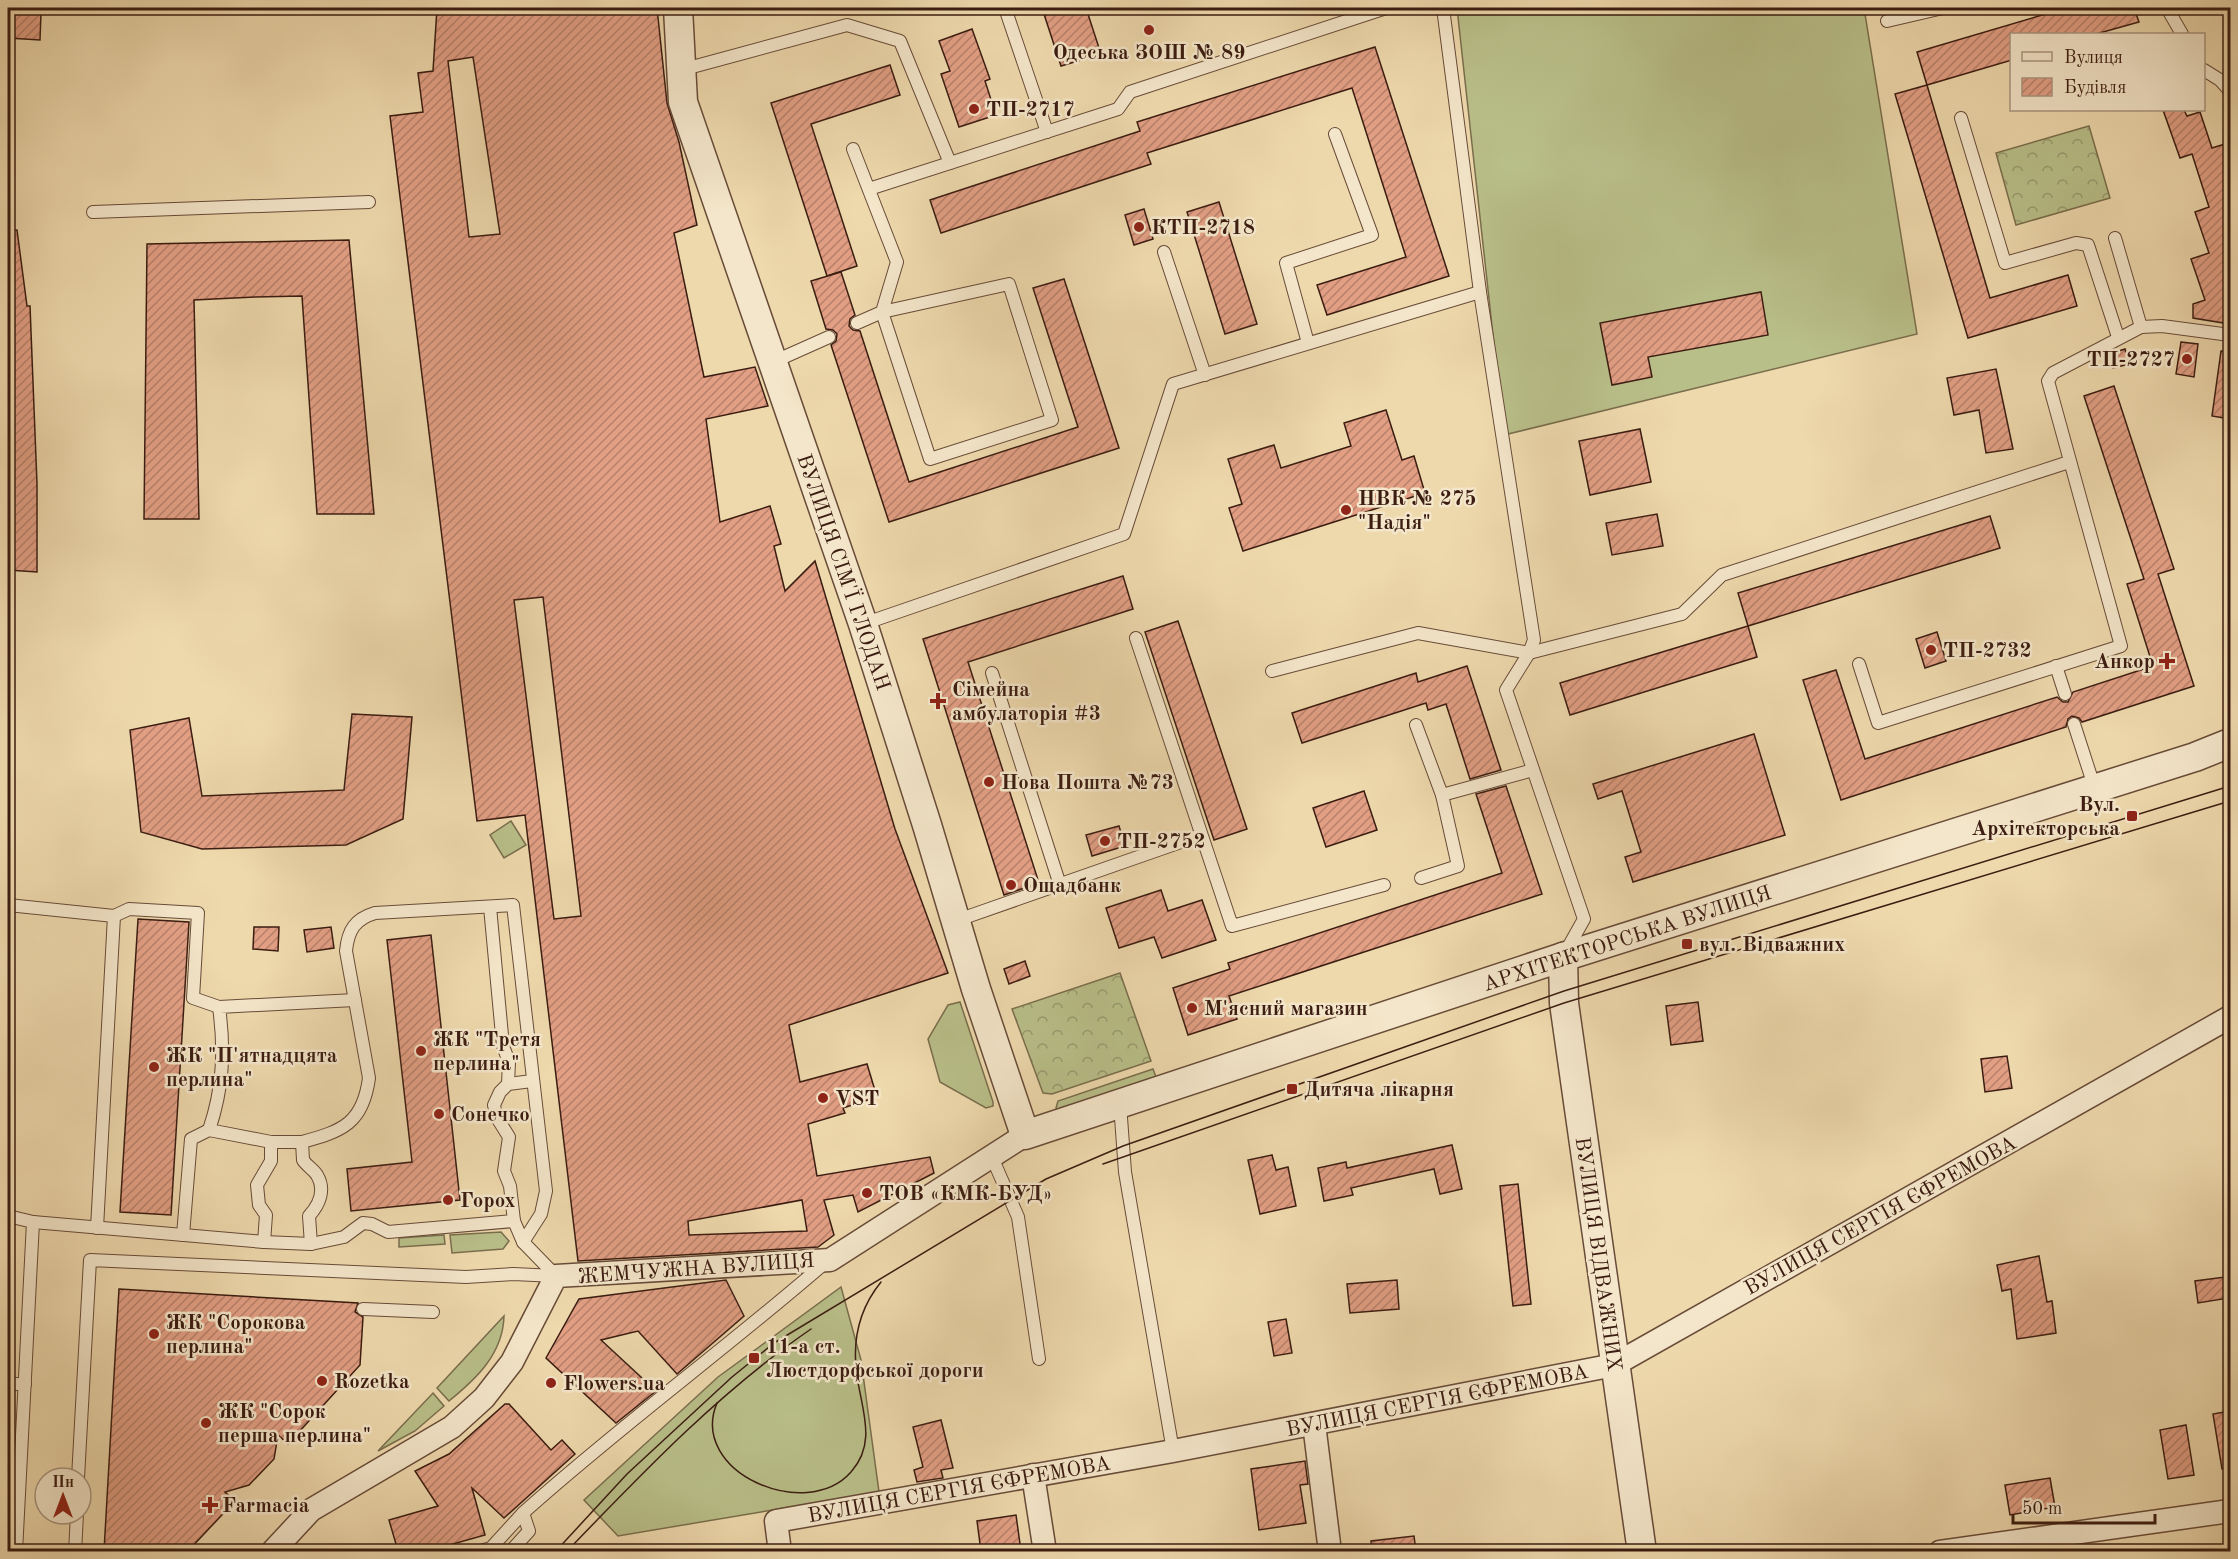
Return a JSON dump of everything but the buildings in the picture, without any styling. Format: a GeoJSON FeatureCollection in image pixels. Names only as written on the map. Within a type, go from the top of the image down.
{"type":"FeatureCollection","features":[{"type":"Feature","properties":{"kind":"street","name":"ВУЛИЦЯ СІМ'Ї ГЛОДАН"},"geometry":{"type":"LineString","coordinates":[[678,8],[683,102],[863,624],[1025,1135]]}},
{"type":"Feature","properties":{"kind":"street","name":"АРХІТЕКТОРСЬКА ВУЛИЦЯ"},"geometry":{"type":"LineString","coordinates":[[1025,1135],[1563,957],[2095,789],[2230,743]]}},
{"type":"Feature","properties":{"kind":"street","name":"ВУЛИЦЯ ВІДВАЖНИХ"},"geometry":{"type":"LineString","coordinates":[[1563,957],[1564,1003],[1642,1551]]}},
{"type":"Feature","properties":{"kind":"street","name":"ВУЛИЦЯ СЕРГІЯ ЄФРЕМОВА"},"geometry":{"type":"LineString","coordinates":[[780,1551],[776,1521],[1314,1425],[1614,1365],[2230,1017]]}},
{"type":"Feature","properties":{"kind":"street","name":"ЖЕМЧУЖНА ВУЛИЦЯ"},"geometry":{"type":"LineString","coordinates":[[272,1551],[310,1510],[452,1427],[484,1398],[513,1362],[556,1276],[830,1260],[1025,1135]]}},
{"type":"Feature","properties":{"kind":"street"},"geometry":{"type":"LineString","coordinates":[[1314,1425],[1330,1551]]}},
{"type":"Feature","properties":{"kind":"street"},"geometry":{"type":"LineString","coordinates":[[1033,1475],[1045,1551]]}},
{"type":"Feature","properties":{"kind":"street"},"geometry":{"type":"LineString","coordinates":[[1940,1551],[2230,1511]]}},
{"type":"Feature","properties":{"kind":"lane"},"geometry":{"type":"LineString","coordinates":[[1005,8],[1047,132]]}},
{"type":"Feature","properties":{"kind":"lane"},"geometry":{"type":"LineString","coordinates":[[869,189],[1118,109],[1130,92],[1386,8]]}},
{"type":"Feature","properties":{"kind":"lane"},"geometry":{"type":"LineString","coordinates":[[1443,8],[1480,291],[1534,640],[1529,653],[1506,690],[1584,919],[1563,957]]}},
{"type":"Feature","properties":{"kind":"lane"},"geometry":{"type":"LineString","coordinates":[[1887,21],[1943,8]]}},
{"type":"Feature","properties":{"kind":"lane"},"geometry":{"type":"LineString","coordinates":[[2167,8],[2181,33]]}},
{"type":"Feature","properties":{"kind":"lane"},"geometry":{"type":"LineString","coordinates":[[681,70],[847,25],[900,41],[950,163]]}},
{"type":"Feature","properties":{"kind":"lane"},"geometry":{"type":"LineString","coordinates":[[2205,71],[2220,80],[2230,91]]}},
{"type":"Feature","properties":{"kind":"lane"},"geometry":{"type":"LineString","coordinates":[[1961,118],[2005,263],[2076,243],[2088,245],[2118,337]]}},
{"type":"Feature","properties":{"kind":"lane"},"geometry":{"type":"LineString","coordinates":[[1308,343],[1286,263],[1372,235],[1335,134]]}},
{"type":"Feature","properties":{"kind":"lane"},"geometry":{"type":"LineString","coordinates":[[853,149],[897,262],[882,312],[930,459],[1052,420],[1009,284],[882,312],[857,323]]}},
{"type":"Feature","properties":{"kind":"lane"},"geometry":{"type":"LineString","coordinates":[[93,212],[369,202]]}},
{"type":"Feature","properties":{"kind":"lane"},"geometry":{"type":"LineString","coordinates":[[2115,238],[2141,327]]}},
{"type":"Feature","properties":{"kind":"lane"},"geometry":{"type":"LineString","coordinates":[[1164,252],[1205,375]]}},
{"type":"Feature","properties":{"kind":"lane"},"geometry":{"type":"LineString","coordinates":[[863,624],[1124,534],[1173,384],[1480,291]]}},
{"type":"Feature","properties":{"kind":"lane"},"geometry":{"type":"LineString","coordinates":[[1859,664],[1878,723],[2121,646],[2048,381],[2053,373],[2141,327],[2162,326],[2230,336]]}},
{"type":"Feature","properties":{"kind":"lane"},"geometry":{"type":"LineString","coordinates":[[773,362],[829,337]]}},
{"type":"Feature","properties":{"kind":"lane"},"geometry":{"type":"LineString","coordinates":[[1272,671],[1418,633],[1529,653],[1682,614],[1722,575],[2069,462]]}},
{"type":"Feature","properties":{"kind":"lane"},"geometry":{"type":"LineString","coordinates":[[1136,638],[1232,926],[1384,885]]}},
{"type":"Feature","properties":{"kind":"lane"},"geometry":{"type":"LineString","coordinates":[[2056,666],[2065,694]]}},
{"type":"Feature","properties":{"kind":"lane"},"geometry":{"type":"LineString","coordinates":[[992,673],[1060,885]]}},
{"type":"Feature","properties":{"kind":"lane"},"geometry":{"type":"LineString","coordinates":[[2074,724],[2095,789]]}},
{"type":"Feature","properties":{"kind":"lane"},"geometry":{"type":"LineString","coordinates":[[1416,725],[1442,795],[1458,866],[1420,878]]}},
{"type":"Feature","properties":{"kind":"lane"},"geometry":{"type":"LineString","coordinates":[[1442,795],[1533,770]]}},
{"type":"Feature","properties":{"kind":"lane"},"geometry":{"type":"LineString","coordinates":[[956,921],[1202,835]]}},
{"type":"Feature","properties":{"kind":"lane"},"geometry":{"type":"LineString","coordinates":[[8,905],[114,916],[129,909],[198,913],[193,998],[219,1007],[355,1000]]}},
{"type":"Feature","properties":{"kind":"lane"},"geometry":{"type":"LineString","coordinates":[[183,1235],[191,1139],[209,1130],[272,1142],[302,1142],[327,1136],[345,1127],[358,1114],[366,1097],[369,1078],[346,951],[347,936],[354,924],[363,917],[375,914],[513,905],[546,1191],[541,1214],[524,1242]]}},
{"type":"Feature","properties":{"kind":"lane"},"geometry":{"type":"LineString","coordinates":[[490,906],[503,1046],[509,1062],[508,1084]]}},
{"type":"Feature","properties":{"kind":"lane"},"geometry":{"type":"LineString","coordinates":[[97,1228],[114,916]]}},
{"type":"Feature","properties":{"kind":"lane"},"geometry":{"type":"LineString","coordinates":[[209,1130],[218,1104],[222,1077],[224,1043],[219,1007]]}},
{"type":"Feature","properties":{"kind":"lane"},"geometry":{"type":"LineString","coordinates":[[532,1081],[508,1084],[500,1092],[494,1105],[496,1116],[508,1137],[504,1171],[510,1186],[514,1221],[524,1242],[556,1276]]}},
{"type":"Feature","properties":{"kind":"lane"},"geometry":{"type":"LineString","coordinates":[[1120,1104],[1125,1172],[1173,1451]]}},
{"type":"Feature","properties":{"kind":"lane"},"geometry":{"type":"LineString","coordinates":[[264,1242],[266,1215],[259,1205],[257,1185],[272,1161],[272,1142]]}},
{"type":"Feature","properties":{"kind":"lane"},"geometry":{"type":"LineString","coordinates":[[302,1142],[303,1160],[316,1174],[321,1184],[318,1207],[309,1216],[311,1244]]}},
{"type":"Feature","properties":{"kind":"lane"},"geometry":{"type":"LineString","coordinates":[[991,1155],[1018,1217],[1039,1359]]}},
{"type":"Feature","properties":{"kind":"lane"},"geometry":{"type":"LineString","coordinates":[[8,1216],[33,1222],[97,1228],[311,1244],[344,1237],[363,1223],[372,1224],[388,1232],[514,1221]]}},
{"type":"Feature","properties":{"kind":"lane"},"geometry":{"type":"LineString","coordinates":[[16,1551],[33,1222]]}},
{"type":"Feature","properties":{"kind":"lane"},"geometry":{"type":"LineString","coordinates":[[79,1466],[90,1260],[466,1277],[513,1274],[556,1276]]}},
{"type":"Feature","properties":{"kind":"lane"},"geometry":{"type":"LineString","coordinates":[[477,1551],[491,1548],[524,1513],[586,1457],[765,1316],[830,1260]]}},
{"type":"Feature","properties":{"kind":"lane"},"geometry":{"type":"LineString","coordinates":[[363,1309],[434,1312]]}},
{"type":"Feature","properties":{"kind":"lane"},"geometry":{"type":"LineString","coordinates":[[8,1384],[25,1384]]}},
{"type":"Feature","properties":{"kind":"lane"},"geometry":{"type":"LineString","coordinates":[[510,1551],[529,1531],[524,1513]]}},
{"type":"Feature","properties":{"kind":"lane"},"geometry":{"type":"LineString","coordinates":[[75,1551],[76,1526]]}},
{"type":"Feature","properties":{"kind":"green space"},"geometry":{"type":"Polygon","coordinates":[[[1457,8],[1864,8],[1917,334],[1504,435],[1457,8]]]}},
{"type":"Feature","properties":{"kind":"green space"},"geometry":{"type":"Polygon","coordinates":[[[2089,126],[2110,198],[2016,225],[1996,153],[2089,126]]]}},
{"type":"Feature","properties":{"kind":"green space"},"geometry":{"type":"Polygon","coordinates":[[[511,821],[526,845],[504,858],[490,835],[511,821]]]}},
{"type":"Feature","properties":{"kind":"green space"},"geometry":{"type":"Polygon","coordinates":[[[1120,973],[1151,1061],[1052,1094],[1043,1093],[1012,1009],[1120,973]]]}},
{"type":"Feature","properties":{"kind":"green space"},"geometry":{"type":"Polygon","coordinates":[[[960,1002],[993,1102],[993,1106],[986,1108],[940,1082],[928,1039],[948,1005],[960,1002]]]}},
{"type":"Feature","properties":{"kind":"green space"},"geometry":{"type":"Polygon","coordinates":[[[1153,1069],[1156,1077],[1059,1110],[1056,1108],[1058,1101],[1153,1069]]]}},
{"type":"Feature","properties":{"kind":"green space"},"geometry":{"type":"Polygon","coordinates":[[[501,1232],[509,1241],[503,1249],[452,1253],[450,1235],[501,1232]]]}},
{"type":"Feature","properties":{"kind":"green space"},"geometry":{"type":"Polygon","coordinates":[[[444,1235],[445,1244],[399,1247],[399,1238],[444,1235]]]}},
{"type":"Feature","properties":{"kind":"green space"},"geometry":{"type":"Polygon","coordinates":[[[841,1287],[861,1360],[879,1492],[618,1536],[584,1500],[718,1377],[841,1287]]]}},
{"type":"Feature","properties":{"kind":"green space"},"geometry":{"type":"Polygon","coordinates":[[[504,1316],[499,1342],[493,1354],[469,1384],[449,1401],[437,1388],[504,1316]]]}},
{"type":"Feature","properties":{"kind":"green space"},"geometry":{"type":"Polygon","coordinates":[[[433,1393],[444,1406],[415,1431],[378,1451],[433,1393]]]}},
{"type":"Feature","properties":{"kind":"tram line"},"geometry":{"type":"LineString","coordinates":[[555,1552],[627,1474],[732,1377],[774,1343],[1046,1179],[1123,1146],[1564,991],[2230,786]]}},
{"type":"Feature","properties":{"kind":"tram line"},"geometry":{"type":"LineString","coordinates":[[1103,1164],[1564,1003],[2230,801]]}},
{"type":"Feature","properties":{"kind":"tram line"},"geometry":{"type":"LineString","coordinates":[[717,1403],[713,1428],[719,1450],[735,1469],[756,1482],[781,1491],[807,1492],[831,1487],[851,1472],[864,1450],[866,1426],[857,1376],[857,1338],[867,1303],[881,1282]]}},
{"type":"Feature","properties":{"kind":"tram line"},"geometry":{"type":"LineString","coordinates":[[572,1546],[716,1404],[811,1329]]}},
{"type":"Feature","properties":{"kind":"place","name":"Одеська ЗОШ № 89"},"geometry":{"type":"Point","coordinates":[1149,30]}},
{"type":"Feature","properties":{"kind":"place","name":"ТП-2717"},"geometry":{"type":"Point","coordinates":[974,109]}},
{"type":"Feature","properties":{"kind":"place","name":"КТП-2718"},"geometry":{"type":"Point","coordinates":[1139,227]}},
{"type":"Feature","properties":{"kind":"place","name":"ТП-2727"},"geometry":{"type":"Point","coordinates":[2187,359]}},
{"type":"Feature","properties":{"kind":"place","name":"НВК № 275 \"Надія\""},"geometry":{"type":"Point","coordinates":[1346,510]}},
{"type":"Feature","properties":{"kind":"place","name":"ТП-2732"},"geometry":{"type":"Point","coordinates":[1931,650]}},
{"type":"Feature","properties":{"kind":"place","name":"Анкор"},"geometry":{"type":"Point","coordinates":[2167,661]}},
{"type":"Feature","properties":{"kind":"place","name":"Сімейна амбулаторія #3"},"geometry":{"type":"Point","coordinates":[938,701]}},
{"type":"Feature","properties":{"kind":"place","name":"Нова Пошта №73"},"geometry":{"type":"Point","coordinates":[989,782]}},
{"type":"Feature","properties":{"kind":"place","name":"Вул. Архітекторська"},"geometry":{"type":"Point","coordinates":[2132,816]}},
{"type":"Feature","properties":{"kind":"place","name":"ТП-2752"},"geometry":{"type":"Point","coordinates":[1105,841]}},
{"type":"Feature","properties":{"kind":"place","name":"Ощадбанк"},"geometry":{"type":"Point","coordinates":[1011,885]}},
{"type":"Feature","properties":{"kind":"place","name":"вул. Відважних"},"geometry":{"type":"Point","coordinates":[1687,944]}},
{"type":"Feature","properties":{"kind":"place","name":"М'ясний магазин"},"geometry":{"type":"Point","coordinates":[1192,1008]}},
{"type":"Feature","properties":{"kind":"place","name":"ЖК \"Третя перлина\""},"geometry":{"type":"Point","coordinates":[421,1051]}},
{"type":"Feature","properties":{"kind":"place","name":"ЖК \"П'ятнадцята перлина\""},"geometry":{"type":"Point","coordinates":[154,1067]}},
{"type":"Feature","properties":{"kind":"place","name":"Дитяча лікарня"},"geometry":{"type":"Point","coordinates":[1292,1089]}},
{"type":"Feature","properties":{"kind":"place","name":"VST"},"geometry":{"type":"Point","coordinates":[823,1098]}},
{"type":"Feature","properties":{"kind":"place","name":"Сонечко"},"geometry":{"type":"Point","coordinates":[439,1114]}},
{"type":"Feature","properties":{"kind":"place","name":"ТОВ «КМК-БУД»"},"geometry":{"type":"Point","coordinates":[867,1193]}},
{"type":"Feature","properties":{"kind":"place","name":"Горох"},"geometry":{"type":"Point","coordinates":[448,1200]}},
{"type":"Feature","properties":{"kind":"place","name":"ЖК \"Сорокова перлина\""},"geometry":{"type":"Point","coordinates":[154,1334]}},
{"type":"Feature","properties":{"kind":"place","name":"11-а ст. Люстдорфської дороги"},"geometry":{"type":"Point","coordinates":[754,1358]}},
{"type":"Feature","properties":{"kind":"place","name":"Rozetka"},"geometry":{"type":"Point","coordinates":[322,1381]}},
{"type":"Feature","properties":{"kind":"place","name":"Flowers.ua"},"geometry":{"type":"Point","coordinates":[551,1383]}},
{"type":"Feature","properties":{"kind":"place","name":"ЖК \"Сорок перша перлина\""},"geometry":{"type":"Point","coordinates":[206,1423]}},
{"type":"Feature","properties":{"kind":"place","name":"Farmacia"},"geometry":{"type":"Point","coordinates":[210,1505]}}]}
